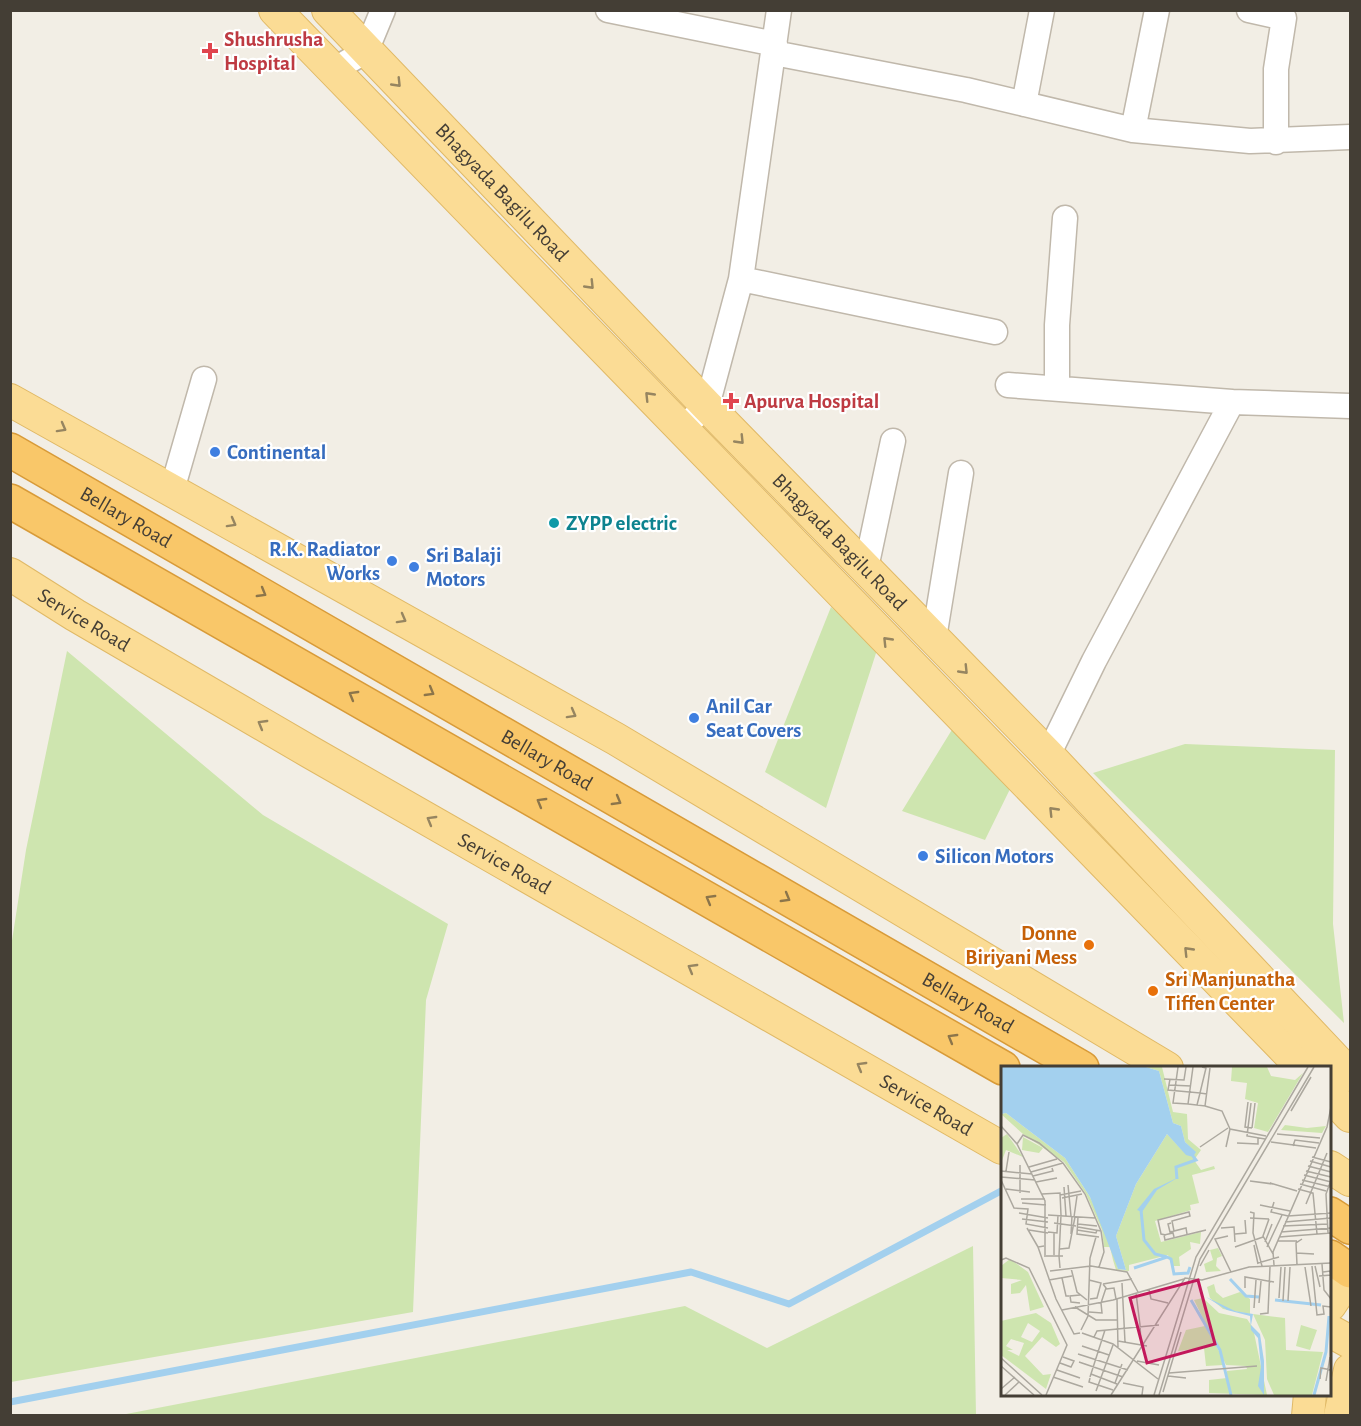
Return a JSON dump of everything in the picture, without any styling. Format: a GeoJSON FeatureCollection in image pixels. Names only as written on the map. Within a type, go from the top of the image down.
{"type":"FeatureCollection","features":[{"type":"Feature","properties":{"kind":"highway","name":"Bellary Road"},"geometry":{"type":"LineString","coordinates":[[10,450],[1079,1066]]}},
{"type":"Feature","properties":{"kind":"highway","name":"Bellary Road"},"geometry":{"type":"LineString","coordinates":[[10,501],[1001,1067]]}},
{"type":"Feature","properties":{"kind":"highway"},"geometry":{"type":"LineString","coordinates":[[1331,1215],[1350,1227]]}},
{"type":"Feature","properties":{"kind":"highway"},"geometry":{"type":"LineString","coordinates":[[1331,1259],[1350,1273]]}},
{"type":"Feature","properties":{"kind":"main road","name":"Bhagyada Bagilu Road"},"geometry":{"type":"LineString","coordinates":[[275,10],[1301,1066]]}},
{"type":"Feature","properties":{"kind":"main road","name":"Bhagyada Bagilu Road"},"geometry":{"type":"LineString","coordinates":[[328,10],[707,406],[1048,755],[1350,1075]]}},
{"type":"Feature","properties":{"kind":"main road"},"geometry":{"type":"LineString","coordinates":[[10,400],[616,739],[1164,1066]]}},
{"type":"Feature","properties":{"kind":"main road","name":"Service Road"},"geometry":{"type":"LineString","coordinates":[[10,574],[75,615],[310,752],[1001,1147]]}},
{"type":"Feature","properties":{"kind":"main road"},"geometry":{"type":"LineString","coordinates":[[1331,1097],[1350,1116]]}},
{"type":"Feature","properties":{"kind":"main road"},"geometry":{"type":"LineString","coordinates":[[1331,1168],[1350,1180]]}},
{"type":"Feature","properties":{"kind":"main road"},"geometry":{"type":"LineString","coordinates":[[1331,1302],[1350,1273]]}},
{"type":"Feature","properties":{"kind":"main road"},"geometry":{"type":"LineString","coordinates":[[1331,1332],[1350,1342]]}},
{"type":"Feature","properties":{"kind":"main road"},"geometry":{"type":"LineString","coordinates":[[1340,1416],[1350,1370]]}},
{"type":"Feature","properties":{"kind":"main road"},"geometry":{"type":"LineString","coordinates":[[1308,1416],[1310,1396]]}},
{"type":"Feature","properties":{"kind":"street"},"geometry":{"type":"LineString","coordinates":[[332,71],[366,51],[383,10]]}},
{"type":"Feature","properties":{"kind":"street"},"geometry":{"type":"LineString","coordinates":[[608,10],[1133,130],[1276,142],[1350,137]]}},
{"type":"Feature","properties":{"kind":"street"},"geometry":{"type":"LineString","coordinates":[[681,429],[707,406],[741,279],[779,10]]}},
{"type":"Feature","properties":{"kind":"street"},"geometry":{"type":"LineString","coordinates":[[1024,104],[1042,10]]}},
{"type":"Feature","properties":{"kind":"street"},"geometry":{"type":"LineString","coordinates":[[1133,130],[1156,10]]}},
{"type":"Feature","properties":{"kind":"street"},"geometry":{"type":"LineString","coordinates":[[1249,10],[1284,18],[1276,69],[1276,142]]}},
{"type":"Feature","properties":{"kind":"street"},"geometry":{"type":"LineString","coordinates":[[1057,388],[1057,325],[1065,218]]}},
{"type":"Feature","properties":{"kind":"street"},"geometry":{"type":"LineString","coordinates":[[741,279],[995,332]]}},
{"type":"Feature","properties":{"kind":"street"},"geometry":{"type":"LineString","coordinates":[[172,490],[204,379]]}},
{"type":"Feature","properties":{"kind":"street"},"geometry":{"type":"LineString","coordinates":[[1008,385],[1232,402],[1350,406]]}},
{"type":"Feature","properties":{"kind":"street"},"geometry":{"type":"LineString","coordinates":[[1048,755],[1094,661],[1232,402]]}},
{"type":"Feature","properties":{"kind":"street"},"geometry":{"type":"LineString","coordinates":[[866,568],[892,441]]}},
{"type":"Feature","properties":{"kind":"street"},"geometry":{"type":"LineString","coordinates":[[934,638],[961,473]]}},
{"type":"Feature","properties":{"kind":"green space"},"geometry":{"type":"Polygon","coordinates":[[[831,607],[878,647],[826,808],[765,772],[831,607]]]}},
{"type":"Feature","properties":{"kind":"green space"},"geometry":{"type":"Polygon","coordinates":[[[67,651],[263,815],[448,924],[426,1000],[413,1312],[11,1382],[11,947],[26,850],[67,651]]]}},
{"type":"Feature","properties":{"kind":"green space"},"geometry":{"type":"Polygon","coordinates":[[[953,728],[1012,785],[985,840],[902,811],[953,728]]]}},
{"type":"Feature","properties":{"kind":"green space"},"geometry":{"type":"Polygon","coordinates":[[[1185,744],[1335,750],[1333,924],[1344,1023],[1093,773],[1185,744]]]}},
{"type":"Feature","properties":{"kind":"green space"},"geometry":{"type":"Polygon","coordinates":[[[973,1246],[976,1415],[121,1415],[685,1306],[767,1348],[973,1246]]]}},
{"type":"Feature","properties":{"kind":"waterway"},"geometry":{"type":"LineString","coordinates":[[10,1402],[691,1272],[789,1304],[1001,1191]]}},
{"type":"Feature","properties":{"kind":"place","name":"Shushrusha Hospital"},"geometry":{"type":"Point","coordinates":[210,51]}},
{"type":"Feature","properties":{"kind":"place","name":"Apurva Hospital"},"geometry":{"type":"Point","coordinates":[731,401]}},
{"type":"Feature","properties":{"kind":"place","name":"Continental"},"geometry":{"type":"Point","coordinates":[215,452]}},
{"type":"Feature","properties":{"kind":"place","name":"ZYPP electric"},"geometry":{"type":"Point","coordinates":[554,523]}},
{"type":"Feature","properties":{"kind":"place","name":"R.K. Radiator Works"},"geometry":{"type":"Point","coordinates":[392,561]}},
{"type":"Feature","properties":{"kind":"place","name":"Sri Balaji Motors"},"geometry":{"type":"Point","coordinates":[414,567]}},
{"type":"Feature","properties":{"kind":"place","name":"Anil Car Seat Covers"},"geometry":{"type":"Point","coordinates":[694,718]}},
{"type":"Feature","properties":{"kind":"place","name":"Silicon Motors"},"geometry":{"type":"Point","coordinates":[923,856]}},
{"type":"Feature","properties":{"kind":"place","name":"Donne Biriyani Mess"},"geometry":{"type":"Point","coordinates":[1089,945]}},
{"type":"Feature","properties":{"kind":"place","name":"Sri Manjunatha Tiffen Center"},"geometry":{"type":"Point","coordinates":[1153,991]}}]}
